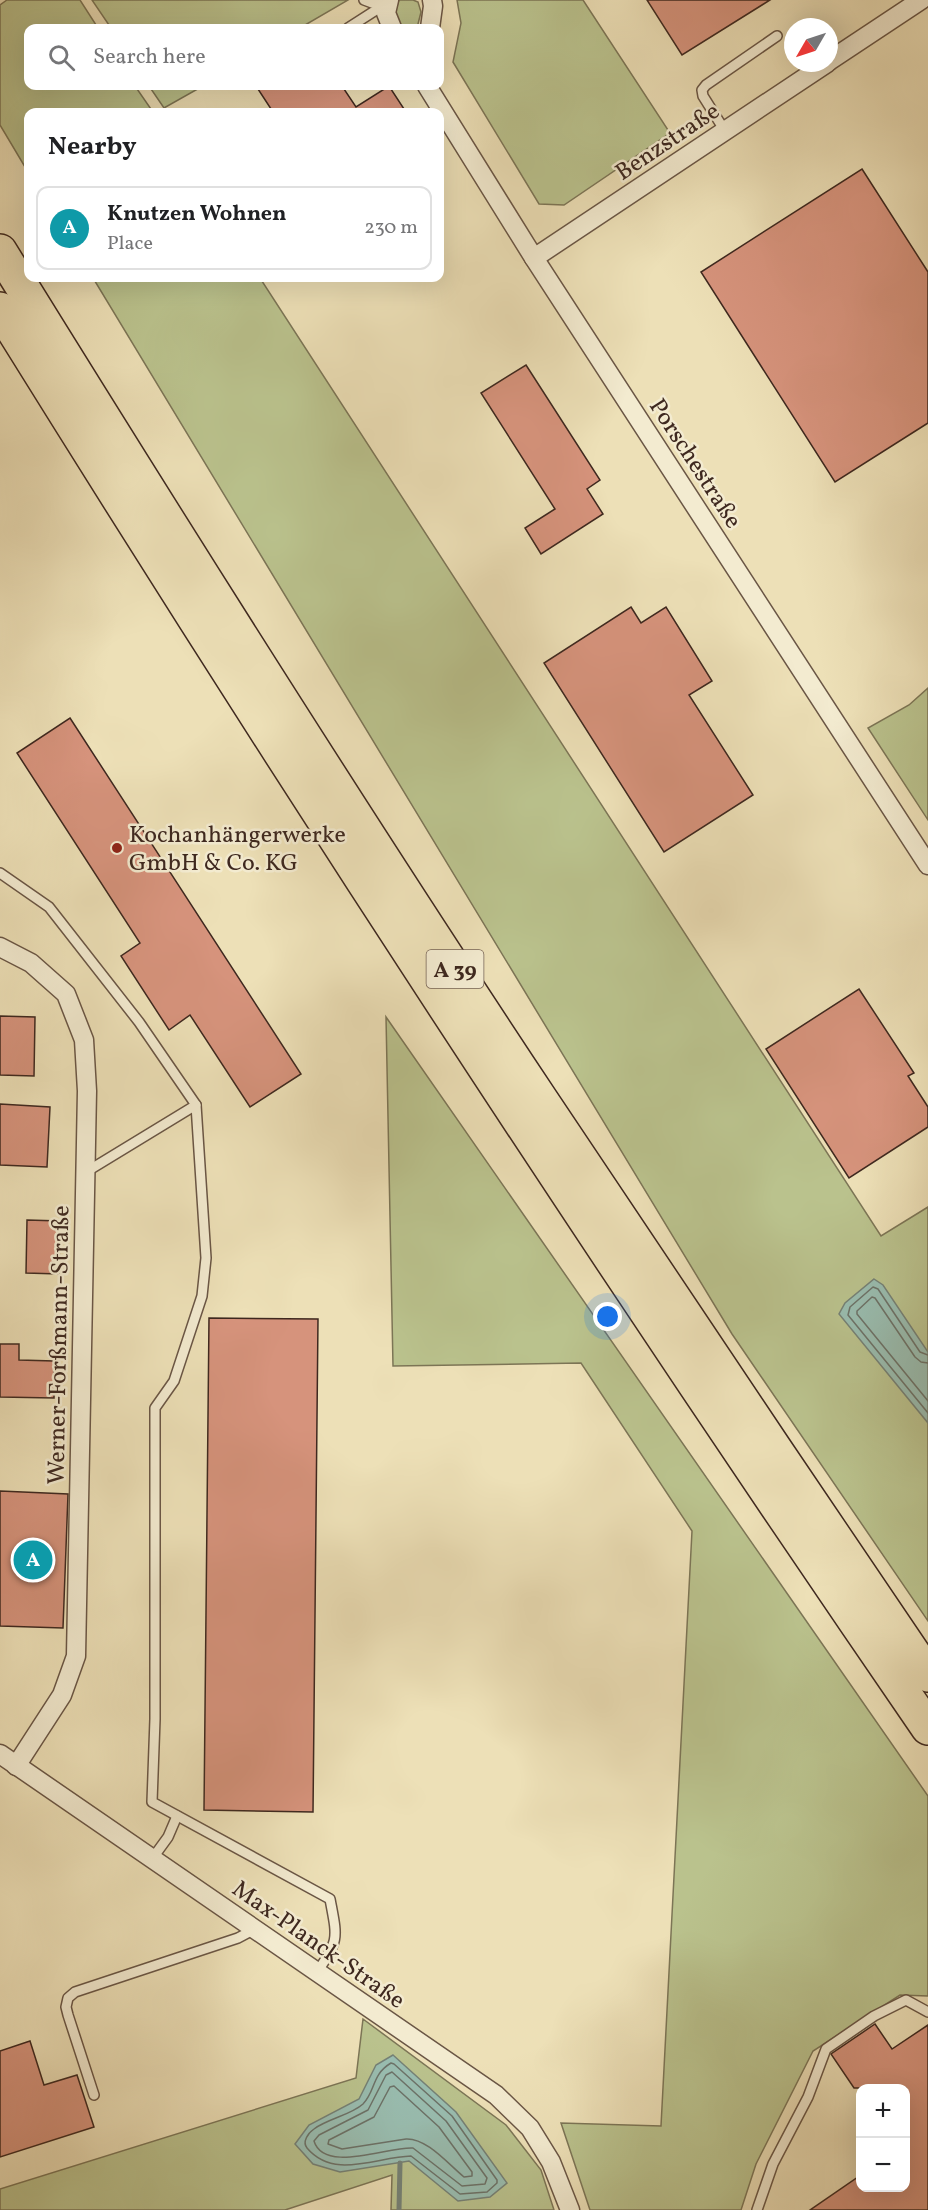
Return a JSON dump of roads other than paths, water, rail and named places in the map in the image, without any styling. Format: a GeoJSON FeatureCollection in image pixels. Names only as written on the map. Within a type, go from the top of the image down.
{"type":"FeatureCollection","features":[{"type":"Feature","properties":{"kind":"highway","name":"A 39"},"geometry":{"type":"LineString","coordinates":[[0,251],[246,645],[427,926],[595,1181],[928,1675]]}},
{"type":"Feature","properties":{"kind":"highway","name":"A 39"},"geometry":{"type":"LineString","coordinates":[[0,309],[221,661],[403,943],[725,1430],[928,1728]]}},
{"type":"Feature","properties":{"kind":"street"},"geometry":{"type":"LineString","coordinates":[[431,24],[432,0]]}},
{"type":"Feature","properties":{"kind":"street","name":"Benzstraße"},"geometry":{"type":"LineString","coordinates":[[838,55],[921,0]]}},
{"type":"Feature","properties":{"kind":"street"},"geometry":{"type":"LineString","coordinates":[[388,2],[386,14],[390,24]]}},
{"type":"Feature","properties":{"kind":"street","name":"Benzstraße"},"geometry":{"type":"LineString","coordinates":[[534,258],[813,72]]}},
{"type":"Feature","properties":{"kind":"street","name":"Porschestraße"},"geometry":{"type":"LineString","coordinates":[[429,90],[441,108]]}},
{"type":"Feature","properties":{"kind":"street","name":"Porschestraße"},"geometry":{"type":"LineString","coordinates":[[444,113],[534,258],[928,865]]}},
{"type":"Feature","properties":{"kind":"street","name":"Werner-Forßmann-Straße"},"geometry":{"type":"LineString","coordinates":[[0,947],[31,963],[66,994],[84,1040],[87,1091],[76,1656],[62,1695],[16,1766]]}},
{"type":"Feature","properties":{"kind":"street","name":"Max-Planck-Straße"},"geometry":{"type":"LineString","coordinates":[[0,1755],[496,2095],[530,2128],[551,2162],[570,2210]]}},
{"type":"Feature","properties":{"kind":"lane"},"geometry":{"type":"LineString","coordinates":[[364,0],[372,3],[388,2]]}},
{"type":"Feature","properties":{"kind":"lane"},"geometry":{"type":"LineString","coordinates":[[354,24],[388,2]]}},
{"type":"Feature","properties":{"kind":"lane"},"geometry":{"type":"LineString","coordinates":[[725,131],[703,96],[702,90],[777,36]]}},
{"type":"Feature","properties":{"kind":"lane"},"geometry":{"type":"LineString","coordinates":[[0,873],[49,907],[139,1022],[196,1105],[206,1258],[202,1296],[174,1381],[154,1408],[155,1707],[152,1802],[330,1899],[337,1935],[332,1950],[317,1972]]}},
{"type":"Feature","properties":{"kind":"lane"},"geometry":{"type":"LineString","coordinates":[[86,1172],[196,1105]]}},
{"type":"Feature","properties":{"kind":"lane"},"geometry":{"type":"LineString","coordinates":[[152,1859],[168,1838],[177,1816]]}},
{"type":"Feature","properties":{"kind":"lane"},"geometry":{"type":"LineString","coordinates":[[94,2095],[66,2007],[68,1998],[75,1992],[238,1938],[255,1929]]}},
{"type":"Feature","properties":{"kind":"lane"},"geometry":{"type":"LineString","coordinates":[[757,2210],[773,2164],[808,2097],[826,2049],[874,2016],[906,2000],[928,2012]]}},
{"type":"Feature","properties":{"kind":"water"},"geometry":{"type":"Polygon","coordinates":[[[874,1279],[883,1285],[928,1352],[928,1423],[839,1314],[845,1303],[874,1279]]]}},
{"type":"Feature","properties":{"kind":"water"},"geometry":{"type":"Polygon","coordinates":[[[393,2055],[456,2112],[507,2183],[490,2197],[458,2201],[409,2161],[340,2172],[313,2164],[295,2144],[309,2125],[359,2099],[376,2065],[393,2055]]]}},
{"type":"Feature","properties":{"kind":"waterway"},"geometry":{"type":"LineString","coordinates":[[399,2210],[400,2163]]}},
{"type":"Feature","properties":{"kind":"place","name":"Kochanhängerwerke GmbH & Co. KG"},"geometry":{"type":"Point","coordinates":[117,848]}},
{"type":"Feature","properties":{"kind":"place","name":"Knutzen Wohnen"},"geometry":{"type":"Point","coordinates":[33,1560]}}]}
